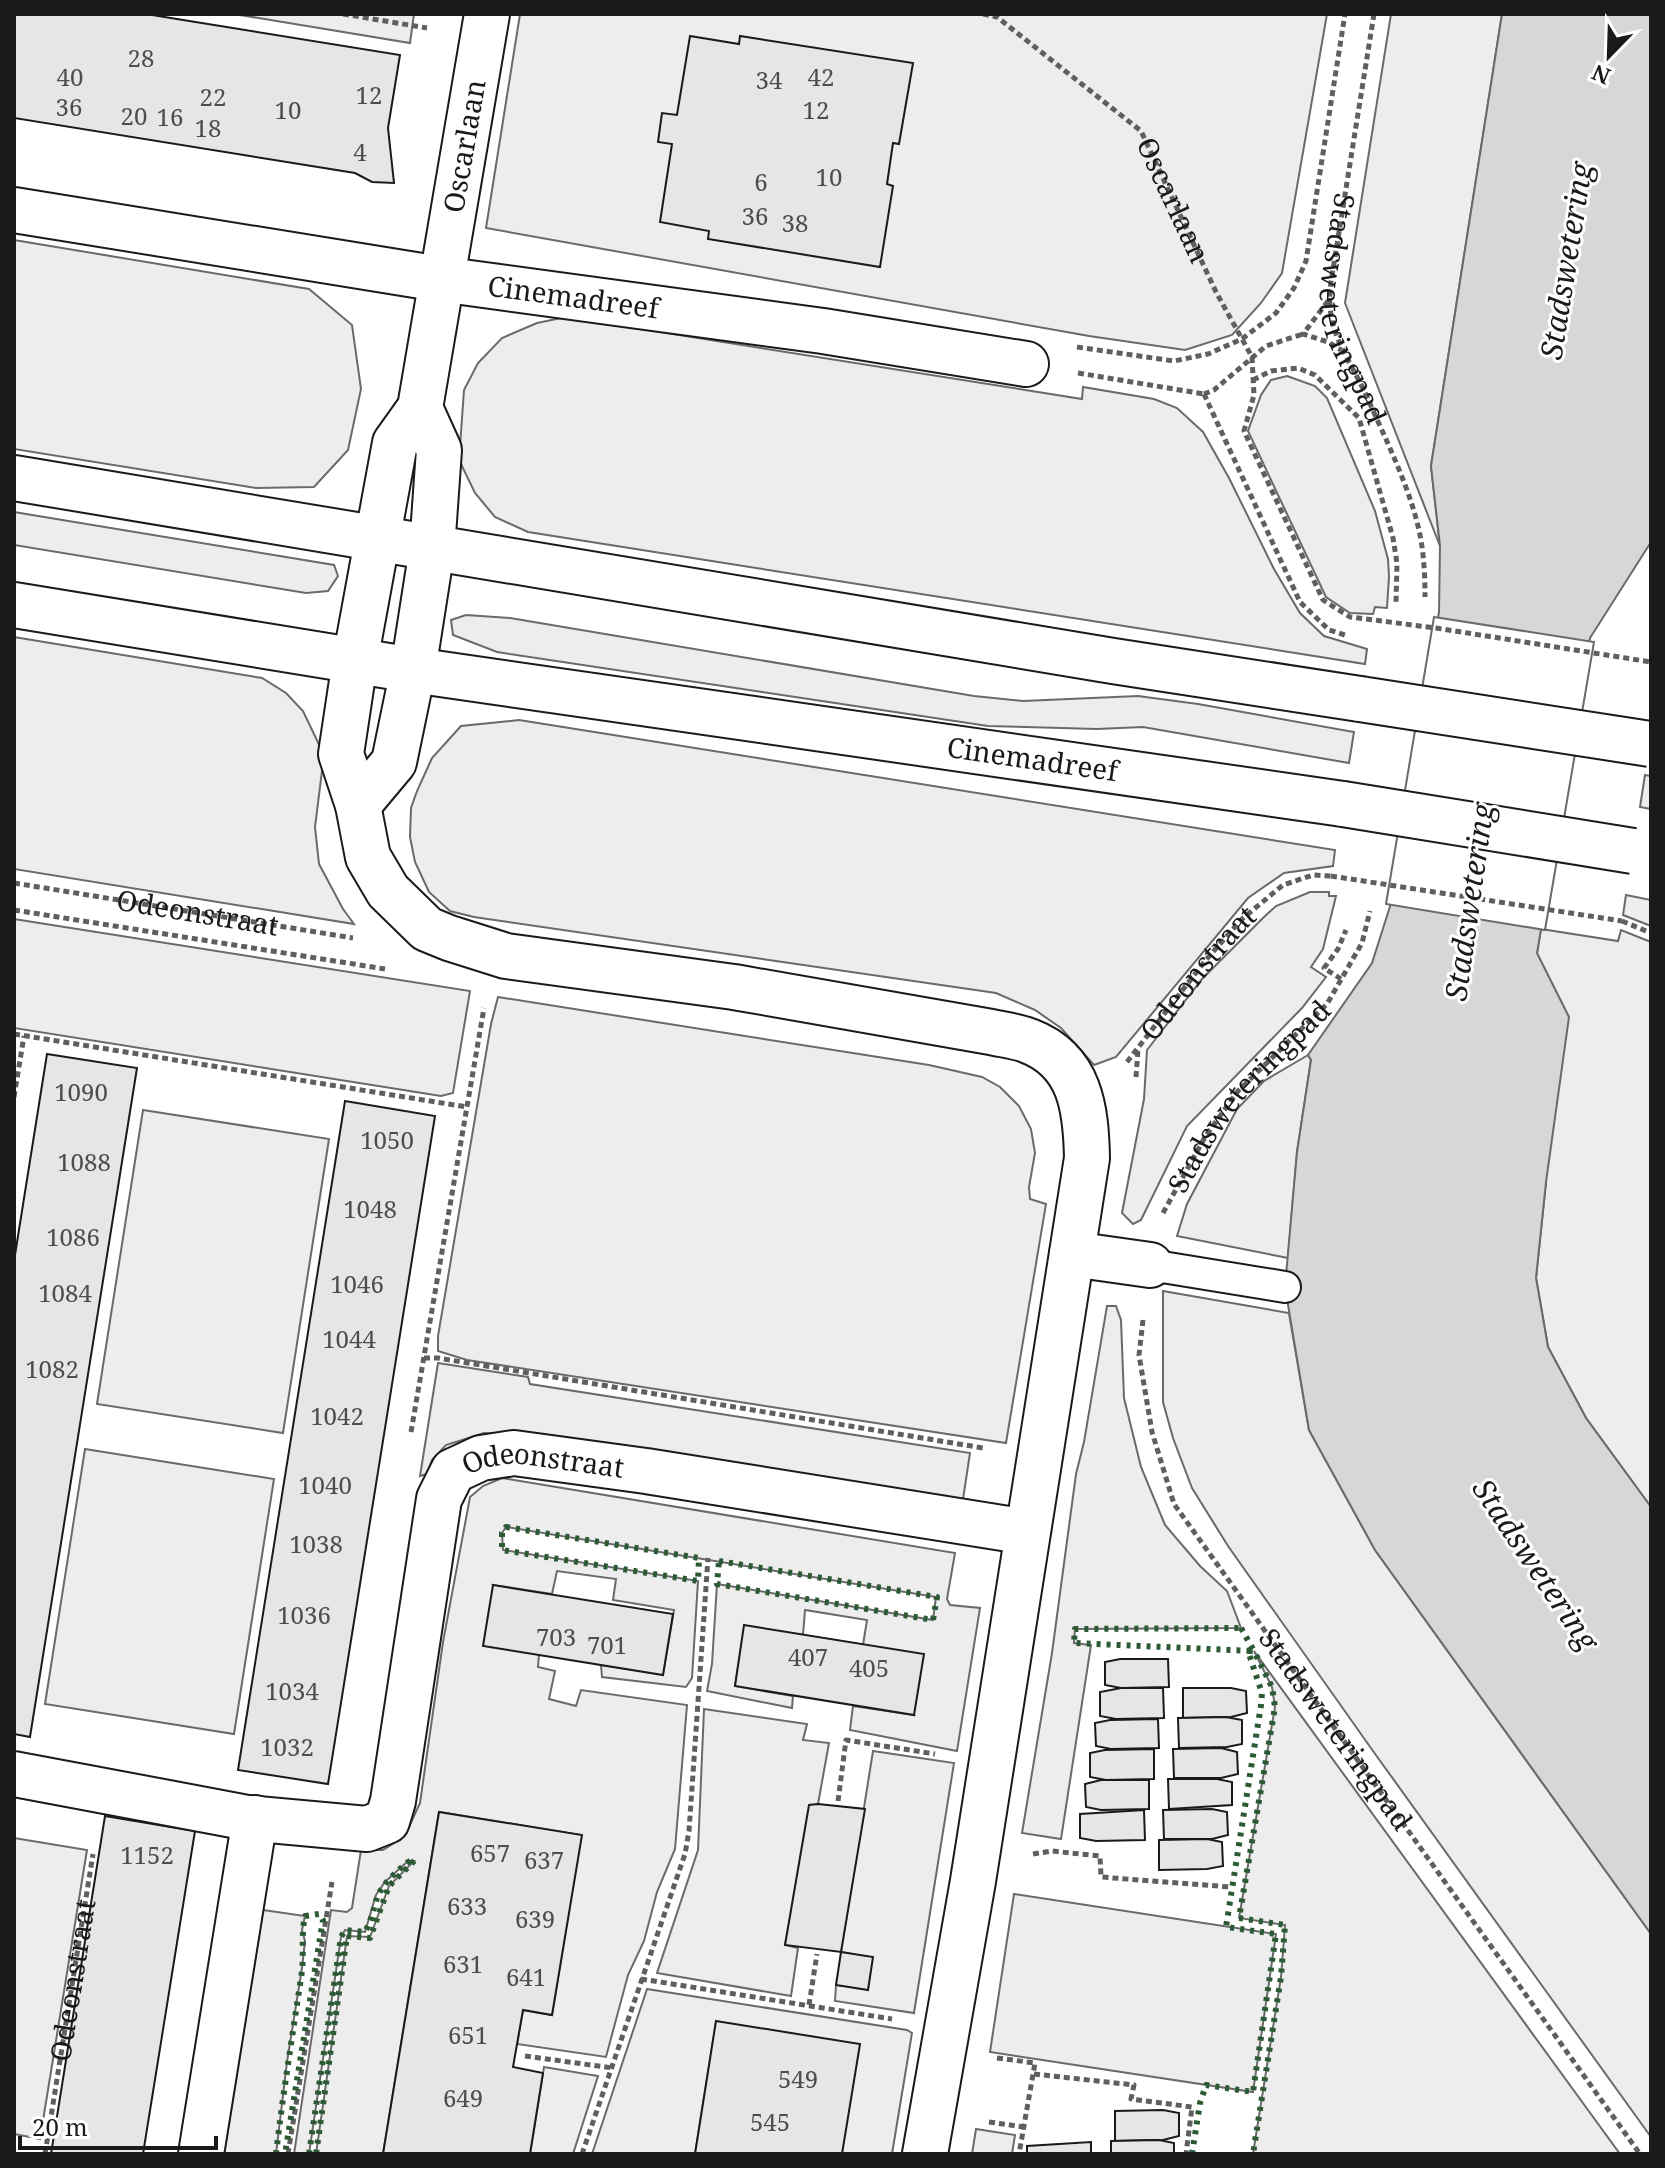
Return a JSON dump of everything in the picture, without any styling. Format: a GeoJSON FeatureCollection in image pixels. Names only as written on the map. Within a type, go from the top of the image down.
{"type":"FeatureCollection","features":[{"type":"Feature","properties":{"kind":"street","name":"Oscarlaan"},"geometry":{"type":"LineString","coordinates":[[440,279],[485,25]]}},
{"type":"Feature","properties":{"kind":"street","name":"Cinemadreef"},"geometry":{"type":"LineString","coordinates":[[14,210],[440,279],[808,329],[1026,364]]}},
{"type":"Feature","properties":{"kind":"street"},"geometry":{"type":"LineString","coordinates":[[440,279],[420,408],[395,443],[341,754],[358,805],[368,857],[388,891],[427,929],[506,956],[734,987],[1031,1041],[1062,1063],[1079,1089],[1086,1121],[1087,1158],[925,2154]]}},
{"type":"Feature","properties":{"kind":"street"},"geometry":{"type":"LineString","coordinates":[[358,805],[394,762],[413,670],[432,549],[439,450],[420,408]]}},
{"type":"Feature","properties":{"kind":"street"},"geometry":{"type":"LineString","coordinates":[[14,478],[1113,661],[1651,744]]}},
{"type":"Feature","properties":{"kind":"street","name":"Cinemadreef"},"geometry":{"type":"LineString","coordinates":[[14,605],[413,670],[1343,804],[1642,853]]}},
{"type":"Feature","properties":{"kind":"street"},"geometry":{"type":"LineString","coordinates":[[1072,1254],[1150,1265]]}},
{"type":"Feature","properties":{"kind":"street","name":"Odeonstraat"},"geometry":{"type":"LineString","coordinates":[[14,1774],[255,1818],[367,1829],[387,1821],[393,1801],[439,1499],[453,1471],[481,1458],[514,1453],[1027,1532]]}},
{"type":"Feature","properties":{"kind":"street"},"geometry":{"type":"LineString","coordinates":[[201,2154],[255,1818]]}},
{"type":"Feature","properties":{"kind":"lane"},"geometry":{"type":"LineString","coordinates":[[1150,1265],[1285,1287]]}},
{"type":"Feature","properties":{"kind":"path"},"geometry":{"type":"LineString","coordinates":[[343,14],[485,25]]}},
{"type":"Feature","properties":{"kind":"path","name":"Oscarlaan"},"geometry":{"type":"LineString","coordinates":[[983,14],[997,17],[1141,131],[1216,292],[1252,357]]}},
{"type":"Feature","properties":{"kind":"path","name":"Stadsweteringpad"},"geometry":{"type":"LineString","coordinates":[[1242,339],[1276,313],[1294,288],[1306,261],[1345,14]]}},
{"type":"Feature","properties":{"kind":"path","name":"Stadsweteringpad"},"geometry":{"type":"LineString","coordinates":[[1374,14],[1328,300],[1334,334],[1366,395],[1415,514],[1421,539],[1425,597]]}},
{"type":"Feature","properties":{"kind":"path"},"geometry":{"type":"LineString","coordinates":[[1026,364],[1204,394],[1214,390],[1266,346],[1303,334],[1328,300]]}},
{"type":"Feature","properties":{"kind":"path"},"geometry":{"type":"LineString","coordinates":[[1303,334],[1341,350]]}},
{"type":"Feature","properties":{"kind":"path"},"geometry":{"type":"LineString","coordinates":[[1252,357],[1254,395],[1244,431],[1323,600],[1350,617],[1651,662]]}},
{"type":"Feature","properties":{"kind":"path","name":"Stadsweteringpad"},"geometry":{"type":"LineString","coordinates":[[1253,380],[1271,371],[1298,368],[1315,375],[1359,418],[1393,538],[1397,563],[1396,603]]}},
{"type":"Feature","properties":{"kind":"path"},"geometry":{"type":"LineString","coordinates":[[1204,394],[1300,602],[1329,630],[1355,639]]}},
{"type":"Feature","properties":{"kind":"path","name":"Odeonstraat"},"geometry":{"type":"LineString","coordinates":[[1079,1089],[1101,1083],[1120,1071],[1205,961],[1259,903],[1283,885],[1313,875],[1622,921],[1651,933]]}},
{"type":"Feature","properties":{"kind":"path","name":"Odeonstraat"},"geometry":{"type":"LineString","coordinates":[[14,883],[369,941],[427,929]]}},
{"type":"Feature","properties":{"kind":"path","name":"Stadsweteringpad"},"geometry":{"type":"LineString","coordinates":[[1370,911],[1362,943],[1327,1004],[1238,1091],[1178,1182],[1155,1230],[1139,1355],[1152,1432],[1174,1504],[1640,2154]]}},
{"type":"Feature","properties":{"kind":"path","name":"Stadsweteringpad"},"geometry":{"type":"LineString","coordinates":[[1341,979],[1324,968],[1338,949],[1346,930]]}},
{"type":"Feature","properties":{"kind":"path"},"geometry":{"type":"LineString","coordinates":[[14,1034],[467,1107]]}},
{"type":"Feature","properties":{"kind":"path"},"geometry":{"type":"LineString","coordinates":[[14,1097],[24,1036]]}},
{"type":"Feature","properties":{"kind":"path"},"geometry":{"type":"LineString","coordinates":[[424,1358],[991,1450],[977,1525]]}},
{"type":"Feature","properties":{"kind":"path"},"geometry":{"type":"LineString","coordinates":[[582,2154],[685,1854],[708,1558]]}},
{"type":"Feature","properties":{"kind":"path"},"geometry":{"type":"LineString","coordinates":[[838,1801],[846,1740],[991,1763]]}},
{"type":"Feature","properties":{"kind":"path"},"geometry":{"type":"LineString","coordinates":[[1023,1856],[1052,1851],[1100,1856],[1101,1877],[1230,1887]]}},
{"type":"Feature","properties":{"kind":"path","name":"Odeonstraat"},"geometry":{"type":"LineString","coordinates":[[45,2154],[93,1854]]}},
{"type":"Feature","properties":{"kind":"path"},"geometry":{"type":"LineString","coordinates":[[809,2005],[817,1954]]}},
{"type":"Feature","properties":{"kind":"path"},"geometry":{"type":"LineString","coordinates":[[641,1979],[947,2028]]}},
{"type":"Feature","properties":{"kind":"path"},"geometry":{"type":"LineString","coordinates":[[525,2056],[613,2068]]}},
{"type":"Feature","properties":{"kind":"path"},"geometry":{"type":"LineString","coordinates":[[991,2057],[1035,2063],[1019,2154]]}},
{"type":"Feature","properties":{"kind":"path"},"geometry":{"type":"LineString","coordinates":[[1034,2074],[1134,2085],[1131,2099],[1192,2107],[1186,2154]]}},
{"type":"Feature","properties":{"kind":"path"},"geometry":{"type":"LineString","coordinates":[[980,2121],[1024,2127]]}},
{"type":"Feature","properties":{"kind":"shaded area"},"geometry":{"type":"Polygon","coordinates":[[[234,14],[414,14],[410,43],[234,14]]]}},
{"type":"Feature","properties":{"kind":"shaded area"},"geometry":{"type":"Polygon","coordinates":[[[520,14],[1327,14],[1282,273],[1261,303],[1232,335],[1185,350],[1089,336],[486,228],[520,14]]]}},
{"type":"Feature","properties":{"kind":"shaded area"},"geometry":{"type":"Polygon","coordinates":[[[1391,14],[1502,14],[1431,466],[1440,546],[1345,303],[1391,14]]]}},
{"type":"Feature","properties":{"kind":"shaded area"},"geometry":{"type":"Polygon","coordinates":[[[14,240],[309,289],[352,325],[361,389],[348,450],[314,487],[256,488],[14,449],[14,240]]]}},
{"type":"Feature","properties":{"kind":"shaded area"},"geometry":{"type":"Polygon","coordinates":[[[566,317],[1082,399],[1083,387],[1154,399],[1177,408],[1203,432],[1300,613],[1324,636],[1367,649],[1365,664],[528,532],[495,517],[475,493],[459,460],[464,390],[478,363],[502,338],[537,323],[566,317]]]}},
{"type":"Feature","properties":{"kind":"shaded area"},"geometry":{"type":"Polygon","coordinates":[[[1287,376],[1315,386],[1327,398],[1375,511],[1388,559],[1389,577],[1387,608],[1375,607],[1373,614],[1350,613],[1326,597],[1248,431],[1261,395],[1271,380],[1287,376]]]}},
{"type":"Feature","properties":{"kind":"shaded area"},"geometry":{"type":"Polygon","coordinates":[[[14,512],[334,565],[338,576],[328,591],[306,593],[14,545],[14,512]]]}},
{"type":"Feature","properties":{"kind":"shaded area"},"geometry":{"type":"Polygon","coordinates":[[[466,615],[510,618],[974,696],[1023,701],[1138,696],[1354,732],[1349,763],[1143,727],[988,726],[497,652],[453,635],[451,620],[466,615]]]}},
{"type":"Feature","properties":{"kind":"shaded area"},"geometry":{"type":"Polygon","coordinates":[[[14,637],[262,678],[286,693],[303,711],[324,755],[315,827],[319,864],[354,924],[14,869],[14,637]]]}},
{"type":"Feature","properties":{"kind":"shaded area"},"geometry":{"type":"Polygon","coordinates":[[[519,720],[1335,850],[1333,866],[1284,873],[1248,898],[1116,1057],[1094,1065],[1061,1028],[1035,1010],[996,993],[450,911],[429,892],[415,862],[410,837],[411,808],[417,791],[432,758],[461,726],[519,720]]]}},
{"type":"Feature","properties":{"kind":"shaded area"},"geometry":{"type":"Polygon","coordinates":[[[1645,775],[1651,776],[1651,809],[1640,807],[1645,775]]]}},
{"type":"Feature","properties":{"kind":"shaded area"},"geometry":{"type":"Polygon","coordinates":[[[1310,892],[1329,892],[1329,896],[1336,896],[1323,949],[1311,967],[1326,977],[1302,1008],[1187,1126],[1141,1220],[1133,1224],[1122,1213],[1144,1099],[1147,1050],[1202,979],[1264,917],[1276,906],[1310,892]]]}},
{"type":"Feature","properties":{"kind":"shaded area"},"geometry":{"type":"Polygon","coordinates":[[[1626,895],[1651,900],[1651,926],[1623,915],[1626,895]]]}},
{"type":"Feature","properties":{"kind":"shaded area"},"geometry":{"type":"Polygon","coordinates":[[[14,919],[470,991],[453,1093],[441,1096],[14,1028],[14,919]]]}},
{"type":"Feature","properties":{"kind":"shaded area"},"geometry":{"type":"Polygon","coordinates":[[[1541,929],[1618,941],[1621,930],[1651,942],[1651,1507],[1586,1418],[1548,1347],[1536,1278],[1546,1182],[1537,953],[1541,929]]]}},
{"type":"Feature","properties":{"kind":"shaded area"},"geometry":{"type":"Polygon","coordinates":[[[498,997],[929,1065],[982,1077],[1000,1087],[1019,1106],[1031,1129],[1035,1153],[1030,1199],[1046,1204],[1006,1443],[467,1360],[438,1351],[438,1336],[498,997]]]}},
{"type":"Feature","properties":{"kind":"shaded area"},"geometry":{"type":"Polygon","coordinates":[[[1308,1055],[1311,1060],[1297,1152],[1288,1258],[1177,1236],[1187,1204],[1237,1109],[1264,1081],[1308,1055]]]}},
{"type":"Feature","properties":{"kind":"shaded area"},"geometry":{"type":"Polygon","coordinates":[[[143,1110],[329,1139],[283,1433],[97,1404],[143,1110]]]}},
{"type":"Feature","properties":{"kind":"shaded area"},"geometry":{"type":"Polygon","coordinates":[[[1163,1291],[1289,1313],[1309,1430],[1375,1550],[1651,1934],[1651,2137],[1228,1546],[1192,1488],[1163,1402],[1163,1291]]]}},
{"type":"Feature","properties":{"kind":"shaded area"},"geometry":{"type":"Polygon","coordinates":[[[1107,1306],[1116,1306],[1121,1320],[1124,1398],[1141,1467],[1165,1525],[1200,1566],[1227,1591],[1241,1628],[1075,1629],[1074,1643],[1091,1645],[1061,1839],[1022,1833],[1052,1653],[1076,1474],[1107,1306]]]}},
{"type":"Feature","properties":{"kind":"shaded area"},"geometry":{"type":"Polygon","coordinates":[[[438,1363],[528,1377],[530,1384],[970,1453],[962,1506],[484,1433],[446,1445],[432,1460],[427,1474],[420,1476],[438,1363]]]}},
{"type":"Feature","properties":{"kind":"shaded area"},"geometry":{"type":"Polygon","coordinates":[[[85,1449],[274,1479],[234,1734],[45,1704],[85,1449]]]}},
{"type":"Feature","properties":{"kind":"shaded area"},"geometry":{"type":"Polygon","coordinates":[[[502,1478],[955,1553],[947,1599],[950,1605],[980,1608],[957,1751],[850,1730],[853,1706],[914,1715],[863,1645],[867,1620],[805,1610],[803,1635],[745,1626],[735,1686],[793,1696],[792,1708],[707,1691],[712,1664],[717,1584],[933,1620],[936,1597],[506,1527],[502,1533],[503,1550],[698,1581],[692,1678],[686,1687],[602,1677],[601,1665],[663,1674],[674,1610],[613,1600],[616,1579],[557,1571],[552,1594],[493,1585],[539,1654],[538,1667],[555,1671],[549,1699],[576,1706],[581,1690],[687,1705],[675,1849],[657,1892],[644,1941],[628,1975],[606,2057],[517,2044],[523,2010],[552,2015],[581,1835],[439,1812],[383,2154],[316,2154],[347,1936],[370,1937],[389,1886],[414,1861],[408,1861],[376,1895],[365,1932],[345,1930],[341,1937],[309,2154],[294,2154],[331,1910],[347,1912],[352,1908],[361,1850],[383,1850],[394,1843],[409,1827],[420,1803],[443,1642],[470,1497],[483,1486],[502,1478]]]}},
{"type":"Feature","properties":{"kind":"shaded area"},"geometry":{"type":"Polygon","coordinates":[[[1254,1651],[1620,2154],[1253,2154],[1281,1977],[1285,1925],[1239,1918],[1275,1707],[1272,1687],[1254,1651]]]}},
{"type":"Feature","properties":{"kind":"shaded area"},"geometry":{"type":"Polygon","coordinates":[[[704,1709],[807,1724],[803,1740],[829,1743],[785,1945],[798,1948],[791,1996],[657,1973],[698,1850],[704,1709]]]}},
{"type":"Feature","properties":{"kind":"shaded area"},"geometry":{"type":"Polygon","coordinates":[[[873,1751],[954,1763],[914,2013],[835,2001],[836,1985],[868,1989],[872,1958],[841,1952],[873,1751]]]}},
{"type":"Feature","properties":{"kind":"shaded area"},"geometry":{"type":"Polygon","coordinates":[[[14,1838],[87,1850],[40,2139],[14,2134],[14,1838]]]}},
{"type":"Feature","properties":{"kind":"shaded area"},"geometry":{"type":"Polygon","coordinates":[[[1014,1894],[1276,1934],[1253,2092],[990,2052],[1014,1894]]]}},
{"type":"Feature","properties":{"kind":"shaded area"},"geometry":{"type":"Polygon","coordinates":[[[263,1910],[305,1916],[302,1968],[276,2154],[224,2154],[263,1910]]]}},
{"type":"Feature","properties":{"kind":"shaded area"},"geometry":{"type":"Polygon","coordinates":[[[647,1989],[912,2033],[892,2154],[842,2154],[716,2022],[695,2154],[592,2154],[647,1989]]]}},
{"type":"Feature","properties":{"kind":"shaded area"},"geometry":{"type":"Polygon","coordinates":[[[544,2067],[598,2076],[573,2154],[530,2154],[544,2067]]]}},
{"type":"Feature","properties":{"kind":"shaded area"},"geometry":{"type":"Polygon","coordinates":[[[976,2129],[1015,2135],[1012,2154],[972,2154],[976,2129]]]}},
{"type":"Feature","properties":{"kind":"water","name":"Stadswetering"},"geometry":{"type":"Polygon","coordinates":[[[1502,14],[1651,14],[1651,542],[1590,638],[1537,953],[1569,1017],[1536,1278],[1548,1347],[1586,1418],[1651,1507],[1651,1934],[1375,1550],[1309,1430],[1285,1287],[1297,1152],[1311,1060],[1308,1055],[1372,963],[1392,900],[1439,612],[1440,546],[1431,466],[1502,14]]]}},
{"type":"Feature","properties":{"kind":"pier"},"geometry":{"type":"Polygon","coordinates":[[[1434,617],[1594,642],[1545,930],[1386,904],[1434,617]]]}},
{"type":"Feature","properties":{"kind":"building"},"geometry":{"type":"Polygon","coordinates":[[[14,14],[146,14],[400,55],[388,128],[394,183],[372,182],[355,173],[14,118],[14,14]]]}},
{"type":"Feature","properties":{"kind":"building"},"geometry":{"type":"Polygon","coordinates":[[[690,36],[739,44],[740,36],[913,63],[899,144],[893,143],[887,184],[893,186],[880,267],[708,239],[709,231],[660,222],[672,144],[658,142],[662,113],[677,115],[690,36]]]}},
{"type":"Feature","properties":{"kind":"building"},"geometry":{"type":"Polygon","coordinates":[[[47,1054],[137,1068],[30,1737],[14,1734],[14,1261],[47,1054]]]}},
{"type":"Feature","properties":{"kind":"building"},"geometry":{"type":"Polygon","coordinates":[[[345,1101],[435,1116],[328,1784],[238,1770],[345,1101]]]}},
{"type":"Feature","properties":{"kind":"building"},"geometry":{"type":"Polygon","coordinates":[[[493,1585],[673,1614],[663,1675],[483,1646],[493,1585]]]}},
{"type":"Feature","properties":{"kind":"building"},"geometry":{"type":"Polygon","coordinates":[[[744,1625],[924,1654],[914,1715],[735,1686],[744,1625]]]}},
{"type":"Feature","properties":{"kind":"building"},"geometry":{"type":"Polygon","coordinates":[[[1168,1659],[1169,1687],[1121,1688],[1105,1685],[1105,1662],[1168,1659]]]}},
{"type":"Feature","properties":{"kind":"building"},"geometry":{"type":"Polygon","coordinates":[[[1121,1688],[1163,1688],[1164,1718],[1116,1719],[1100,1716],[1100,1692],[1121,1688]]]}},
{"type":"Feature","properties":{"kind":"building"},"geometry":{"type":"Polygon","coordinates":[[[1183,1688],[1246,1691],[1247,1713],[1231,1717],[1183,1718],[1183,1688]]]}},
{"type":"Feature","properties":{"kind":"building"},"geometry":{"type":"Polygon","coordinates":[[[1226,1717],[1242,1720],[1242,1744],[1179,1748],[1178,1718],[1226,1717]]]}},
{"type":"Feature","properties":{"kind":"building"},"geometry":{"type":"Polygon","coordinates":[[[1158,1719],[1159,1748],[1111,1749],[1096,1746],[1095,1723],[1158,1719]]]}},
{"type":"Feature","properties":{"kind":"building"},"geometry":{"type":"Polygon","coordinates":[[[1221,1748],[1237,1752],[1238,1774],[1221,1778],[1174,1778],[1173,1749],[1221,1748]]]}},
{"type":"Feature","properties":{"kind":"building"},"geometry":{"type":"Polygon","coordinates":[[[1154,1749],[1154,1779],[1106,1780],[1090,1777],[1090,1753],[1154,1749]]]}},
{"type":"Feature","properties":{"kind":"building"},"geometry":{"type":"Polygon","coordinates":[[[1168,1779],[1232,1782],[1232,1805],[1169,1809],[1168,1779]]]}},
{"type":"Feature","properties":{"kind":"building"},"geometry":{"type":"Polygon","coordinates":[[[1101,1780],[1149,1780],[1149,1809],[1101,1810],[1086,1807],[1085,1784],[1101,1780]]]}},
{"type":"Feature","properties":{"kind":"building"},"geometry":{"type":"Polygon","coordinates":[[[809,1805],[865,1809],[841,1952],[785,1945],[809,1805]]]}},
{"type":"Feature","properties":{"kind":"building"},"geometry":{"type":"Polygon","coordinates":[[[1212,1809],[1227,1812],[1228,1835],[1212,1839],[1164,1839],[1163,1810],[1212,1809]]]}},
{"type":"Feature","properties":{"kind":"building"},"geometry":{"type":"Polygon","coordinates":[[[1144,1810],[1145,1840],[1096,1841],[1080,1838],[1080,1814],[1144,1810]]]}},
{"type":"Feature","properties":{"kind":"building"},"geometry":{"type":"Polygon","coordinates":[[[439,1812],[582,1835],[552,2015],[523,2010],[513,2067],[543,2073],[530,2154],[383,2154],[439,1812]]]}},
{"type":"Feature","properties":{"kind":"building"},"geometry":{"type":"Polygon","coordinates":[[[105,1816],[195,1831],[143,2154],[51,2154],[105,1816]]]}},
{"type":"Feature","properties":{"kind":"building"},"geometry":{"type":"Polygon","coordinates":[[[1207,1839],[1222,1842],[1223,1866],[1159,1870],[1159,1840],[1207,1839]]]}},
{"type":"Feature","properties":{"kind":"building"},"geometry":{"type":"Polygon","coordinates":[[[841,1952],[873,1957],[868,1990],[836,1985],[841,1952]]]}},
{"type":"Feature","properties":{"kind":"building"},"geometry":{"type":"Polygon","coordinates":[[[716,2021],[860,2044],[842,2154],[695,2154],[716,2021]]]}},
{"type":"Feature","properties":{"kind":"building"},"geometry":{"type":"Polygon","coordinates":[[[1163,2110],[1179,2113],[1179,2136],[1163,2140],[1115,2141],[1115,2111],[1163,2110]]]}},
{"type":"Feature","properties":{"kind":"building"},"geometry":{"type":"Polygon","coordinates":[[[1159,2140],[1174,2143],[1174,2154],[1111,2154],[1111,2141],[1159,2140]]]}},
{"type":"Feature","properties":{"kind":"building"},"geometry":{"type":"Polygon","coordinates":[[[1091,2142],[1091,2154],[1027,2154],[1027,2146],[1091,2142]]]}},
{"type":"Feature","properties":{"kind":"hedge"},"geometry":{"type":"LineString","coordinates":[[506,1527],[699,1558],[698,1581],[502,1550],[502,1533],[506,1527]]}},
{"type":"Feature","properties":{"kind":"hedge"},"geometry":{"type":"LineString","coordinates":[[719,1561],[937,1597],[933,1620],[717,1584],[719,1561]]}},
{"type":"Feature","properties":{"kind":"hedge"},"geometry":{"type":"LineString","coordinates":[[1241,1628],[1254,1651],[1074,1643],[1075,1629],[1241,1628]]}},
{"type":"Feature","properties":{"kind":"hedge"},"geometry":{"type":"LineString","coordinates":[[1192,2154],[1206,2085],[1253,2092],[1276,1934],[1226,1927],[1261,1705],[1262,1693],[1248,1651],[1254,1651],[1272,1687],[1275,1707],[1239,1918],[1285,1925],[1281,1977],[1253,2154]]}},
{"type":"Feature","properties":{"kind":"hedge"},"geometry":{"type":"LineString","coordinates":[[309,2154],[341,1937],[345,1930],[365,1932],[383,1887],[405,1864],[415,1860],[389,1886],[370,1938],[347,1936],[316,2154]]}},
{"type":"Feature","properties":{"kind":"hedge"},"geometry":{"type":"LineString","coordinates":[[276,2154],[302,1971],[305,1916],[319,1914],[323,1920],[285,2154]]}}]}
